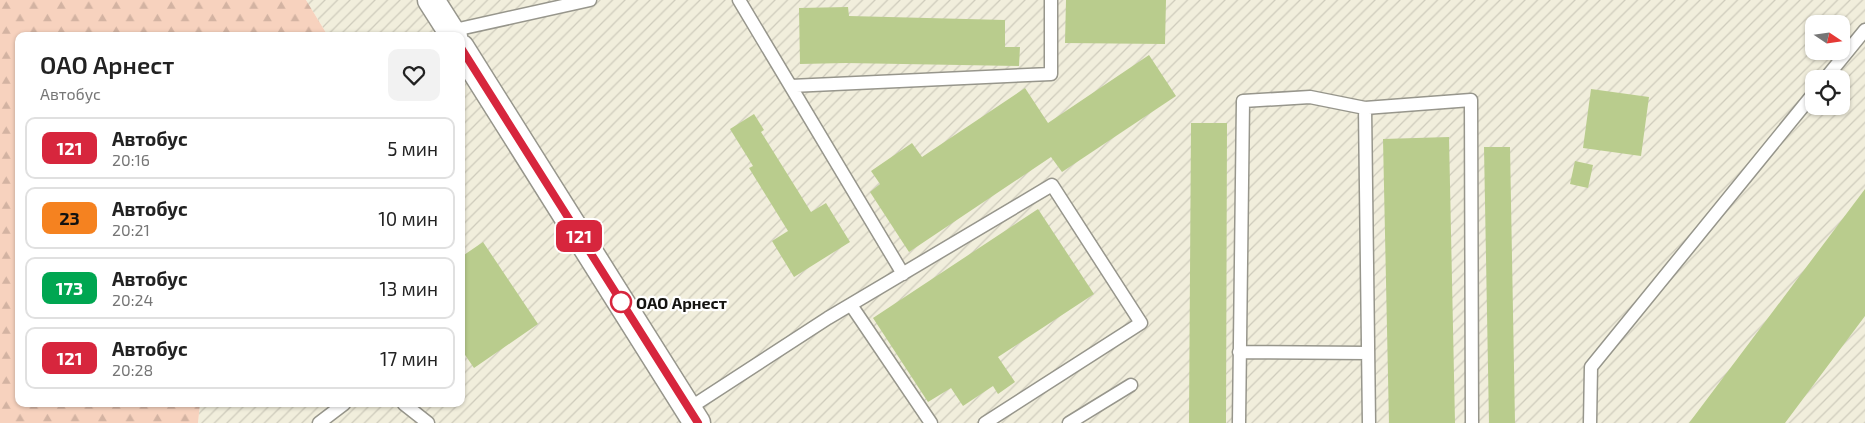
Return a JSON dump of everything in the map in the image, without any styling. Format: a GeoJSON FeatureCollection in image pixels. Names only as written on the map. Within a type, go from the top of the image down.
{"type":"FeatureCollection","features":[{"type":"Feature","properties":{"kind":"street"},"geometry":{"type":"LineString","coordinates":[[431,0],[451,32]]}},
{"type":"Feature","properties":{"kind":"street"},"geometry":{"type":"LineString","coordinates":[[465,54],[693,416]]}},
{"type":"Feature","properties":{"kind":"lane"},"geometry":{"type":"LineString","coordinates":[[465,35],[590,0]]}},
{"type":"Feature","properties":{"kind":"lane"},"geometry":{"type":"LineString","coordinates":[[738,0],[903,274]]}},
{"type":"Feature","properties":{"kind":"lane"},"geometry":{"type":"LineString","coordinates":[[791,86],[1051,74],[1052,0]]}},
{"type":"Feature","properties":{"kind":"lane"},"geometry":{"type":"LineString","coordinates":[[1832,70],[1865,30]]}},
{"type":"Feature","properties":{"kind":"lane"},"geometry":{"type":"LineString","coordinates":[[1239,423],[1243,101],[1310,97],[1365,108],[1471,100],[1472,423]]}},
{"type":"Feature","properties":{"kind":"lane"},"geometry":{"type":"LineString","coordinates":[[1590,423],[1591,367],[1805,104]]}},
{"type":"Feature","properties":{"kind":"lane"},"geometry":{"type":"LineString","coordinates":[[1365,108],[1369,423]]}},
{"type":"Feature","properties":{"kind":"lane"},"geometry":{"type":"LineString","coordinates":[[693,416],[851,305],[1052,185],[1141,323],[985,423]]}},
{"type":"Feature","properties":{"kind":"lane"},"geometry":{"type":"LineString","coordinates":[[851,305],[931,423]]}},
{"type":"Feature","properties":{"kind":"lane"},"geometry":{"type":"LineString","coordinates":[[1239,352],[1368,353]]}},
{"type":"Feature","properties":{"kind":"lane"},"geometry":{"type":"LineString","coordinates":[[1069,423],[1131,385]]}},
{"type":"Feature","properties":{"kind":"lane"},"geometry":{"type":"LineString","coordinates":[[320,423],[340,407]]}},
{"type":"Feature","properties":{"kind":"lane"},"geometry":{"type":"LineString","coordinates":[[408,407],[428,423]]}},
{"type":"Feature","properties":{"kind":"shaded area"},"geometry":{"type":"Polygon","coordinates":[[[306,0],[1865,0],[1865,423],[198,423],[200,407],[465,407],[465,32],[326,32],[306,0]]]}},
{"type":"Feature","properties":{"kind":"green space"},"geometry":{"type":"Polygon","coordinates":[[[0,0],[306,0],[326,32],[15,32],[15,407],[200,407],[198,423],[0,423],[0,0]]]}},
{"type":"Feature","properties":{"kind":"building"},"geometry":{"type":"Polygon","coordinates":[[[1066,0],[1166,0],[1165,44],[1065,43],[1066,0]]]}},
{"type":"Feature","properties":{"kind":"building"},"geometry":{"type":"Polygon","coordinates":[[[848,7],[849,16],[1005,20],[1005,47],[1020,47],[1019,66],[800,64],[799,8],[848,7]]]}},
{"type":"Feature","properties":{"kind":"building"},"geometry":{"type":"Polygon","coordinates":[[[1149,55],[1176,96],[1062,172],[1051,157],[909,252],[870,192],[880,184],[871,171],[912,143],[922,157],[1025,88],[1048,123],[1149,55]]]}},
{"type":"Feature","properties":{"kind":"building"},"geometry":{"type":"Polygon","coordinates":[[[1591,89],[1649,97],[1641,156],[1583,148],[1591,89]]]}},
{"type":"Feature","properties":{"kind":"building"},"geometry":{"type":"Polygon","coordinates":[[[754,114],[764,130],[761,132],[811,212],[826,203],[850,242],[794,277],[772,241],[788,231],[749,168],[753,166],[730,129],[754,114]]]}},
{"type":"Feature","properties":{"kind":"building"},"geometry":{"type":"Polygon","coordinates":[[[1191,123],[1227,123],[1226,423],[1189,423],[1191,123]]]}},
{"type":"Feature","properties":{"kind":"building"},"geometry":{"type":"Polygon","coordinates":[[[1449,137],[1455,423],[1389,423],[1383,139],[1449,137]]]}},
{"type":"Feature","properties":{"kind":"building"},"geometry":{"type":"Polygon","coordinates":[[[1484,147],[1510,147],[1515,423],[1489,423],[1484,147]]]}},
{"type":"Feature","properties":{"kind":"building"},"geometry":{"type":"Polygon","coordinates":[[[1575,161],[1593,165],[1588,188],[1570,184],[1575,161]]]}},
{"type":"Feature","properties":{"kind":"building"},"geometry":{"type":"Polygon","coordinates":[[[1865,189],[1865,316],[1785,423],[1689,423],[1865,189]]]}},
{"type":"Feature","properties":{"kind":"building"},"geometry":{"type":"Polygon","coordinates":[[[1038,209],[1094,294],[998,357],[1015,382],[998,394],[993,386],[963,406],[951,388],[928,402],[873,318],[1038,209]]]}},
{"type":"Feature","properties":{"kind":"building"},"geometry":{"type":"Polygon","coordinates":[[[483,242],[538,324],[474,368],[465,355],[465,254],[483,242]]]}},
{"type":"Feature","properties":{"kind":"bus line","name":"121"},"geometry":{"type":"LineString","coordinates":[[465,54],[698,423]]}},
{"type":"Feature","properties":{"kind":"place","name":"ОАО Арнест"},"geometry":{"type":"Point","coordinates":[621,302]}}]}
